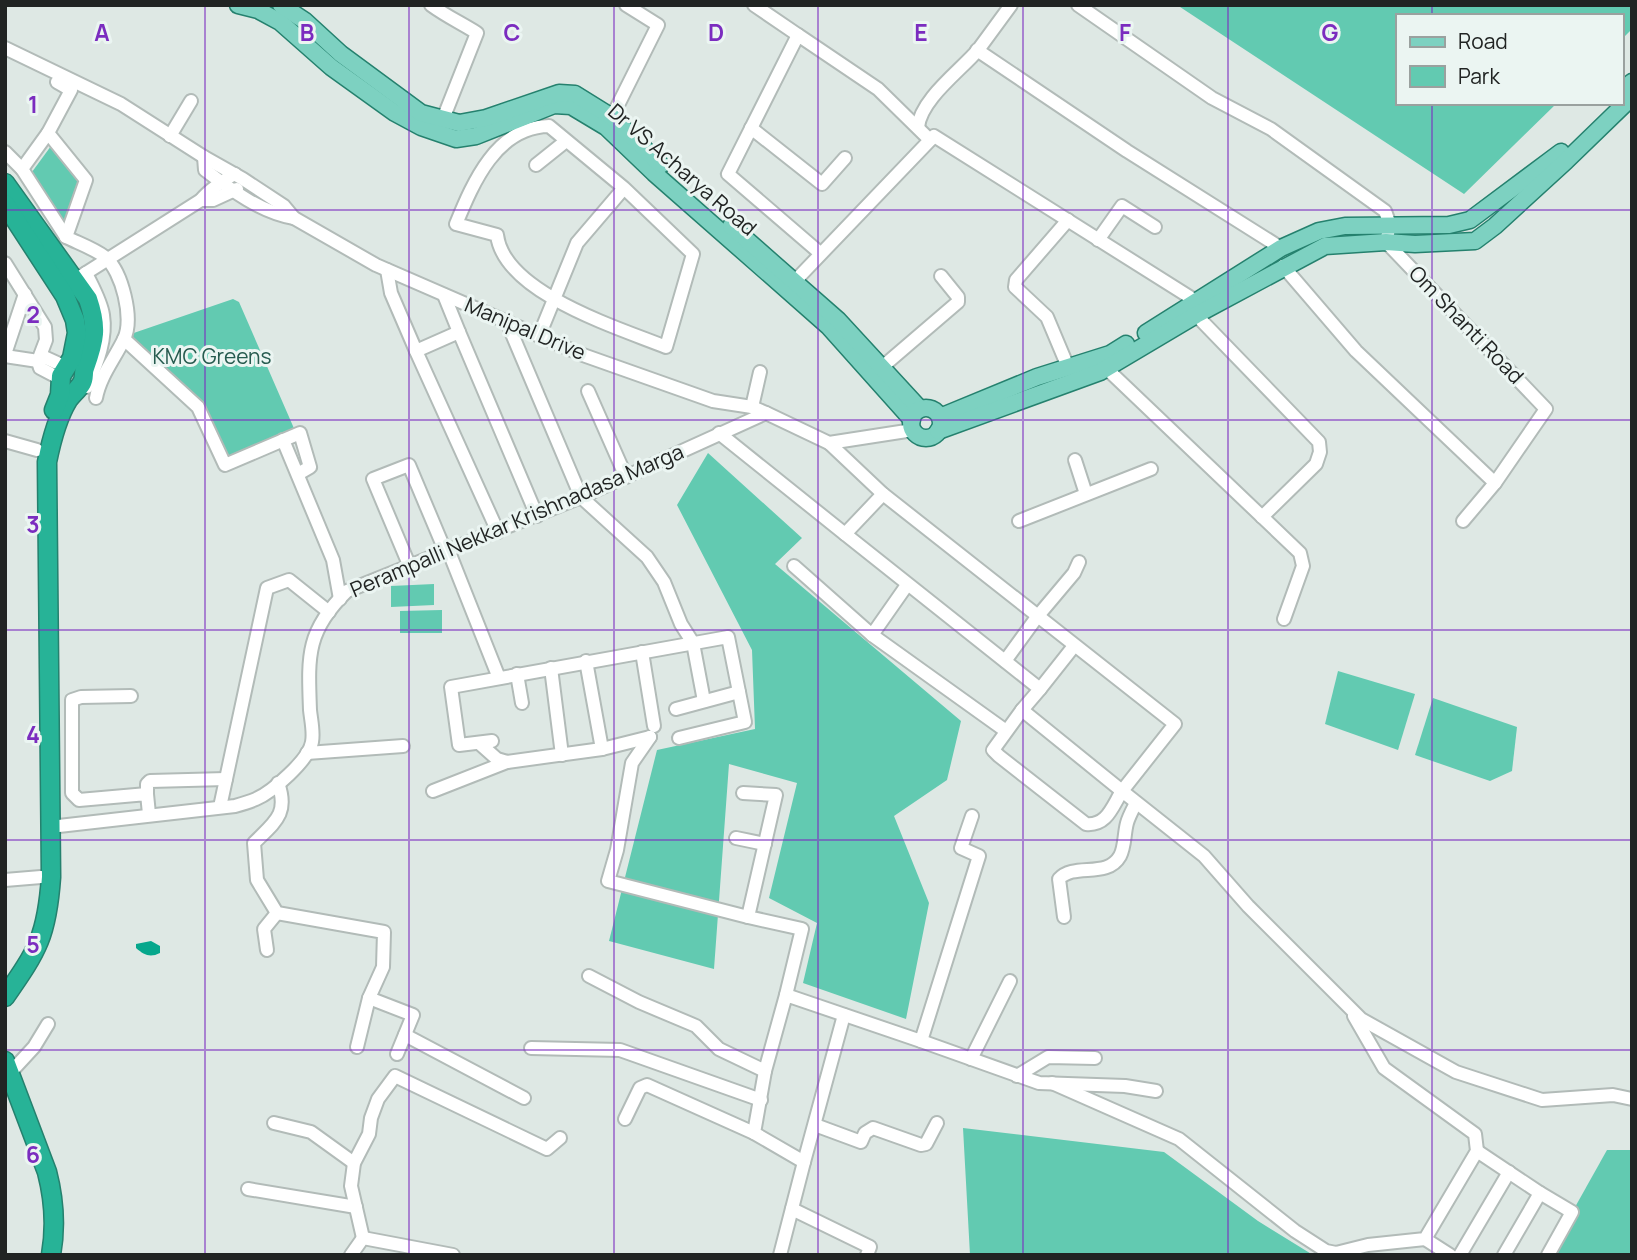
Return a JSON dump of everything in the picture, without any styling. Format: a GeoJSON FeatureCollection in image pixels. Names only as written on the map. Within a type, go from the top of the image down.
{"type":"FeatureCollection","features":[{"type":"Feature","properties":{"kind":"highway"},"geometry":{"type":"LineString","coordinates":[[5,183],[80,276],[94,316],[94,345],[61,395],[37,450],[35,486],[46,877],[49,902],[40,942],[34,955],[5,997]]}},
{"type":"Feature","properties":{"kind":"highway"},"geometry":{"type":"LineString","coordinates":[[5,204],[65,296],[72,310],[77,333],[73,378],[68,401],[55,432],[46,478],[50,827],[46,877],[32,939],[5,978]]}},
{"type":"Feature","properties":{"kind":"highway"},"geometry":{"type":"LineString","coordinates":[[7,1075],[39,1188],[44,1226],[40,1255]]}},
{"type":"Feature","properties":{"kind":"highway"},"geometry":{"type":"LineString","coordinates":[[7,1075],[51,1188],[54,1220],[51,1255]]}},
{"type":"Feature","properties":{"kind":"main road","name":"Dr VS Acharya Road"},"geometry":{"type":"LineString","coordinates":[[238,5],[258,10],[280,22],[421,113],[443,119],[459,123],[486,118],[559,93],[575,94],[612,117],[658,170],[828,326],[915,420]]}},
{"type":"Feature","properties":{"kind":"main road","name":"Dr VS Acharya Road"},"geometry":{"type":"LineString","coordinates":[[287,6],[336,60],[395,113],[421,127],[456,139],[477,136],[554,105],[571,106],[606,127],[795,281],[838,320],[881,368],[915,420]]}},
{"type":"Feature","properties":{"kind":"main road"},"geometry":{"type":"LineString","coordinates":[[939,424],[930,408],[915,420],[925,437],[939,424],[1037,377],[1110,354],[1196,308],[1325,246],[1475,241],[1505,217],[1632,97]]}},
{"type":"Feature","properties":{"kind":"main road"},"geometry":{"type":"LineString","coordinates":[[939,424],[1107,369],[1282,248],[1319,231],[1345,226],[1449,225],[1470,220],[1556,157],[1608,105]]}},
{"type":"Feature","properties":{"kind":"street"},"geometry":{"type":"LineString","coordinates":[[431,5],[477,33],[443,119]]}},
{"type":"Feature","properties":{"kind":"street"},"geometry":{"type":"LineString","coordinates":[[612,117],[658,25],[643,9],[626,5]]}},
{"type":"Feature","properties":{"kind":"street"},"geometry":{"type":"LineString","coordinates":[[754,5],[877,89],[930,140]]}},
{"type":"Feature","properties":{"kind":"street"},"geometry":{"type":"LineString","coordinates":[[918,127],[919,118],[936,94],[977,50],[1011,5]]}},
{"type":"Feature","properties":{"kind":"street"},"geometry":{"type":"LineString","coordinates":[[1078,5],[1212,98],[1271,129],[1385,211],[1390,225],[1385,242]]}},
{"type":"Feature","properties":{"kind":"street"},"geometry":{"type":"LineString","coordinates":[[798,35],[728,174],[820,253]]}},
{"type":"Feature","properties":{"kind":"street"},"geometry":{"type":"LineString","coordinates":[[5,48],[121,104],[203,157],[239,176],[284,206],[294,218]]}},
{"type":"Feature","properties":{"kind":"street"},"geometry":{"type":"LineString","coordinates":[[977,50],[1127,152],[1282,248]]}},
{"type":"Feature","properties":{"kind":"street"},"geometry":{"type":"LineString","coordinates":[[22,169],[48,133],[71,90],[48,77]]}},
{"type":"Feature","properties":{"kind":"street"},"geometry":{"type":"LineString","coordinates":[[170,136],[191,101]]}},
{"type":"Feature","properties":{"kind":"street"},"geometry":{"type":"LineString","coordinates":[[539,126],[549,126],[624,188],[693,254],[666,347],[554,301],[505,259],[497,236],[456,225],[479,171],[495,152],[514,136],[539,126]]}},
{"type":"Feature","properties":{"kind":"street"},"geometry":{"type":"LineString","coordinates":[[751,128],[822,184],[845,158]]}},
{"type":"Feature","properties":{"kind":"street"},"geometry":{"type":"LineString","coordinates":[[48,133],[86,180],[66,237]]}},
{"type":"Feature","properties":{"kind":"street"},"geometry":{"type":"LineString","coordinates":[[795,281],[934,135],[1068,220],[1196,308],[1319,442],[1320,452],[1316,464],[1262,517]]}},
{"type":"Feature","properties":{"kind":"street"},"geometry":{"type":"LineString","coordinates":[[536,165],[566,141]]}},
{"type":"Feature","properties":{"kind":"street"},"geometry":{"type":"LineString","coordinates":[[5,152],[22,169],[66,237],[107,258],[124,288],[129,324],[124,339],[98,385],[96,398],[73,378],[40,368],[38,361],[46,340],[45,327],[5,263]]}},
{"type":"Feature","properties":{"kind":"street"},"geometry":{"type":"LineString","coordinates":[[203,157],[205,170],[229,187],[278,216],[294,218]]}},
{"type":"Feature","properties":{"kind":"street"},"geometry":{"type":"LineString","coordinates":[[80,276],[201,200],[208,191],[243,186],[239,176]]}},
{"type":"Feature","properties":{"kind":"street"},"geometry":{"type":"LineString","coordinates":[[539,336],[577,243],[624,188]]}},
{"type":"Feature","properties":{"kind":"street"},"geometry":{"type":"LineString","coordinates":[[1098,240],[1122,206],[1155,227]]}},
{"type":"Feature","properties":{"kind":"street","name":"Manipal Drive"},"geometry":{"type":"LineString","coordinates":[[294,218],[387,270],[583,355],[713,401],[752,407],[766,413]]}},
{"type":"Feature","properties":{"kind":"street"},"geometry":{"type":"LineString","coordinates":[[1068,220],[1016,280],[1015,288],[1047,317],[1068,367]]}},
{"type":"Feature","properties":{"kind":"street","name":"Om Shanti Road"},"geometry":{"type":"LineString","coordinates":[[1385,242],[1545,409],[1495,483]]}},
{"type":"Feature","properties":{"kind":"street"},"geometry":{"type":"LineString","coordinates":[[1283,266],[1356,351],[1495,483],[1463,521]]}},
{"type":"Feature","properties":{"kind":"street"},"geometry":{"type":"LineString","coordinates":[[387,270],[391,293],[498,532]]}},
{"type":"Feature","properties":{"kind":"street"},"geometry":{"type":"LineString","coordinates":[[881,368],[958,302],[958,297],[941,276]]}},
{"type":"Feature","properties":{"kind":"street"},"geometry":{"type":"LineString","coordinates":[[25,294],[5,355],[38,361]]}},
{"type":"Feature","properties":{"kind":"street"},"geometry":{"type":"LineString","coordinates":[[444,295],[537,516]]}},
{"type":"Feature","properties":{"kind":"street"},"geometry":{"type":"LineString","coordinates":[[507,322],[582,498],[647,557],[664,583],[681,624],[693,643],[704,701]]}},
{"type":"Feature","properties":{"kind":"street"},"geometry":{"type":"LineString","coordinates":[[416,351],[459,332]]}},
{"type":"Feature","properties":{"kind":"street"},"geometry":{"type":"LineString","coordinates":[[124,339],[198,407],[225,465],[300,433],[310,467],[298,474]]}},
{"type":"Feature","properties":{"kind":"street"},"geometry":{"type":"LineString","coordinates":[[1107,369],[1300,553],[1303,566],[1284,620]]}},
{"type":"Feature","properties":{"kind":"street"},"geometry":{"type":"LineString","coordinates":[[752,407],[760,372]]}},
{"type":"Feature","properties":{"kind":"street"},"geometry":{"type":"LineString","coordinates":[[588,391],[626,477]]}},
{"type":"Feature","properties":{"kind":"street"},"geometry":{"type":"LineString","coordinates":[[766,413],[829,443],[883,494],[1175,724],[1122,791],[1104,822],[1096,825],[1086,824],[993,750],[1074,646]]}},
{"type":"Feature","properties":{"kind":"street","name":"Perampalli Nekkar Krishnadasa Marga"},"geometry":{"type":"LineString","coordinates":[[307,753],[312,743],[308,658],[313,640],[329,612],[347,591],[582,498],[766,413]]}},
{"type":"Feature","properties":{"kind":"street"},"geometry":{"type":"LineString","coordinates":[[829,443],[878,435],[915,420]]}},
{"type":"Feature","properties":{"kind":"street"},"geometry":{"type":"LineString","coordinates":[[719,433],[1040,689]]}},
{"type":"Feature","properties":{"kind":"street"},"geometry":{"type":"LineString","coordinates":[[283,440],[332,560],[340,599]]}},
{"type":"Feature","properties":{"kind":"street"},"geometry":{"type":"LineString","coordinates":[[5,441],[37,450]]}},
{"type":"Feature","properties":{"kind":"street"},"geometry":{"type":"LineString","coordinates":[[1075,460],[1086,494]]}},
{"type":"Feature","properties":{"kind":"street"},"geometry":{"type":"LineString","coordinates":[[410,567],[373,479],[409,465],[499,678]]}},
{"type":"Feature","properties":{"kind":"street"},"geometry":{"type":"LineString","coordinates":[[1019,521],[1151,470]]}},
{"type":"Feature","properties":{"kind":"street"},"geometry":{"type":"LineString","coordinates":[[845,534],[883,494]]}},
{"type":"Feature","properties":{"kind":"street"},"geometry":{"type":"LineString","coordinates":[[1005,661],[1074,573],[1079,562]]}},
{"type":"Feature","properties":{"kind":"street"},"geometry":{"type":"LineString","coordinates":[[794,566],[872,635],[1006,731]]}},
{"type":"Feature","properties":{"kind":"street"},"geometry":{"type":"LineString","coordinates":[[220,807],[267,588],[289,580],[329,612]]}},
{"type":"Feature","properties":{"kind":"street"},"geometry":{"type":"LineString","coordinates":[[872,635],[907,585]]}},
{"type":"Feature","properties":{"kind":"street"},"geometry":{"type":"LineString","coordinates":[[507,762],[497,759],[485,742],[459,745],[451,687],[728,637],[745,722],[680,738]]}},
{"type":"Feature","properties":{"kind":"street"},"geometry":{"type":"LineString","coordinates":[[642,652],[654,726]]}},
{"type":"Feature","properties":{"kind":"street"},"geometry":{"type":"LineString","coordinates":[[586,662],[602,749]]}},
{"type":"Feature","properties":{"kind":"street"},"geometry":{"type":"LineString","coordinates":[[551,668],[562,755]]}},
{"type":"Feature","properties":{"kind":"street"},"geometry":{"type":"LineString","coordinates":[[517,674],[522,703]]}},
{"type":"Feature","properties":{"kind":"street"},"geometry":{"type":"LineString","coordinates":[[676,709],[739,692]]}},
{"type":"Feature","properties":{"kind":"street"},"geometry":{"type":"LineString","coordinates":[[131,696],[81,697],[72,701],[72,793],[79,800],[147,794]]}},
{"type":"Feature","properties":{"kind":"street"},"geometry":{"type":"LineString","coordinates":[[1022,710],[1204,856],[1248,906],[1361,1019],[1456,1072],[1542,1100],[1613,1095],[1632,1100]]}},
{"type":"Feature","properties":{"kind":"street"},"geometry":{"type":"LineString","coordinates":[[433,791],[507,762],[602,749],[650,737],[632,763],[617,850],[608,881],[802,929],[765,1071],[754,1133]]}},
{"type":"Feature","properties":{"kind":"street"},"geometry":{"type":"LineString","coordinates":[[50,827],[235,806],[258,799],[298,765],[307,753],[402,746]]}},
{"type":"Feature","properties":{"kind":"street"},"geometry":{"type":"LineString","coordinates":[[149,814],[147,784],[150,781],[226,779]]}},
{"type":"Feature","properties":{"kind":"street"},"geometry":{"type":"LineString","coordinates":[[278,783],[284,799],[279,818],[254,843],[257,880],[277,913],[384,932],[383,967],[369,998],[357,1047]]}},
{"type":"Feature","properties":{"kind":"street"},"geometry":{"type":"LineString","coordinates":[[743,793],[776,795],[748,917]]}},
{"type":"Feature","properties":{"kind":"street"},"geometry":{"type":"LineString","coordinates":[[1064,917],[1059,879],[1068,872],[1100,869],[1120,857],[1127,821],[1136,803]]}},
{"type":"Feature","properties":{"kind":"street"},"geometry":{"type":"LineString","coordinates":[[921,1041],[979,856],[961,848],[972,816]]}},
{"type":"Feature","properties":{"kind":"street"},"geometry":{"type":"LineString","coordinates":[[736,838],[765,844]]}},
{"type":"Feature","properties":{"kind":"street"},"geometry":{"type":"LineString","coordinates":[[5,880],[46,877]]}},
{"type":"Feature","properties":{"kind":"street"},"geometry":{"type":"LineString","coordinates":[[267,950],[264,929],[277,913]]}},
{"type":"Feature","properties":{"kind":"street"},"geometry":{"type":"LineString","coordinates":[[589,976],[639,1002],[696,1026],[719,1049],[765,1071]]}},
{"type":"Feature","properties":{"kind":"street"},"geometry":{"type":"LineString","coordinates":[[971,1059],[1010,981]]}},
{"type":"Feature","properties":{"kind":"street"},"geometry":{"type":"LineString","coordinates":[[786,995],[1039,1083],[1125,1086],[1156,1091]]}},
{"type":"Feature","properties":{"kind":"street"},"geometry":{"type":"LineString","coordinates":[[369,998],[413,1015],[397,1054]]}},
{"type":"Feature","properties":{"kind":"street"},"geometry":{"type":"LineString","coordinates":[[1349,1007],[1384,1068],[1475,1135],[1477,1151],[1425,1239]]}},
{"type":"Feature","properties":{"kind":"street"},"geometry":{"type":"LineString","coordinates":[[780,1255],[844,1015]]}},
{"type":"Feature","properties":{"kind":"street"},"geometry":{"type":"LineString","coordinates":[[7,1075],[34,1047],[48,1024]]}},
{"type":"Feature","properties":{"kind":"street"},"geometry":{"type":"LineString","coordinates":[[405,1035],[524,1098]]}},
{"type":"Feature","properties":{"kind":"street"},"geometry":{"type":"LineString","coordinates":[[531,1048],[620,1050],[761,1100]]}},
{"type":"Feature","properties":{"kind":"street"},"geometry":{"type":"LineString","coordinates":[[1017,1076],[1048,1058],[1095,1058]]}},
{"type":"Feature","properties":{"kind":"street"},"geometry":{"type":"LineString","coordinates":[[351,1255],[362,1238],[351,1186],[354,1163],[369,1134],[371,1118],[379,1099],[395,1076],[547,1149],[560,1138]]}},
{"type":"Feature","properties":{"kind":"street"},"geometry":{"type":"LineString","coordinates":[[1052,1083],[1179,1139],[1295,1231],[1326,1251],[1336,1253],[1368,1245],[1425,1239],[1450,1255]]}},
{"type":"Feature","properties":{"kind":"street"},"geometry":{"type":"LineString","coordinates":[[625,1119],[640,1088],[647,1085],[754,1133],[804,1162]]}},
{"type":"Feature","properties":{"kind":"street"},"geometry":{"type":"LineString","coordinates":[[815,1125],[861,1142],[865,1133],[873,1128],[921,1145],[926,1144],[937,1123]]}},
{"type":"Feature","properties":{"kind":"street"},"geometry":{"type":"LineString","coordinates":[[274,1124],[311,1132],[354,1163]]}},
{"type":"Feature","properties":{"kind":"street"},"geometry":{"type":"LineString","coordinates":[[1477,1151],[1572,1212],[1548,1255]]}},
{"type":"Feature","properties":{"kind":"street"},"geometry":{"type":"LineString","coordinates":[[1460,1255],[1509,1172]]}},
{"type":"Feature","properties":{"kind":"street"},"geometry":{"type":"LineString","coordinates":[[248,1189],[356,1207]]}},
{"type":"Feature","properties":{"kind":"street"},"geometry":{"type":"LineString","coordinates":[[1504,1255],[1540,1193]]}},
{"type":"Feature","properties":{"kind":"street"},"geometry":{"type":"LineString","coordinates":[[792,1209],[870,1247],[867,1255]]}},
{"type":"Feature","properties":{"kind":"street"},"geometry":{"type":"LineString","coordinates":[[362,1238],[453,1255]]}},
{"type":"Feature","properties":{"kind":"green space"},"geometry":{"type":"Polygon","coordinates":[[[1177,5],[1632,5],[1632,29],[1623,38],[1623,14],[1396,14],[1396,105],[1555,105],[1464,194],[1177,5]]]}},
{"type":"Feature","properties":{"kind":"green space"},"geometry":{"type":"Polygon","coordinates":[[[51,146],[80,183],[64,226],[32,172],[51,146]]]}},
{"type":"Feature","properties":{"kind":"green space","name":"KMC Greens"},"geometry":{"type":"Polygon","coordinates":[[[233,299],[239,302],[296,433],[225,464],[199,408],[122,337],[233,299]]]}},
{"type":"Feature","properties":{"kind":"green space"},"geometry":{"type":"Polygon","coordinates":[[[708,453],[802,538],[775,564],[961,721],[947,780],[894,816],[929,903],[906,1019],[803,983],[817,923],[769,898],[797,783],[729,764],[714,969],[609,941],[657,750],[755,729],[752,650],[677,505],[708,453]]]}},
{"type":"Feature","properties":{"kind":"green space"},"geometry":{"type":"Polygon","coordinates":[[[434,584],[434,605],[391,607],[391,586],[434,584]]]}},
{"type":"Feature","properties":{"kind":"green space"},"geometry":{"type":"Polygon","coordinates":[[[442,610],[442,633],[400,633],[400,611],[442,610]]]}},
{"type":"Feature","properties":{"kind":"green space"},"geometry":{"type":"Polygon","coordinates":[[[1338,671],[1415,694],[1398,750],[1325,724],[1338,671]]]}},
{"type":"Feature","properties":{"kind":"green space"},"geometry":{"type":"Polygon","coordinates":[[[1433,698],[1517,727],[1512,771],[1490,781],[1415,755],[1433,698]]]}},
{"type":"Feature","properties":{"kind":"green space"},"geometry":{"type":"Polygon","coordinates":[[[963,1128],[1164,1152],[1258,1221],[1313,1255],[970,1255],[963,1128]]]}},
{"type":"Feature","properties":{"kind":"green space"},"geometry":{"type":"Polygon","coordinates":[[[1607,1150],[1632,1150],[1632,1255],[1555,1255],[1551,1250],[1607,1150]]]}},
{"type":"Feature","properties":{"kind":"shaded area"},"geometry":{"type":"Polygon","coordinates":[[[151,941],[160,946],[160,953],[147,955],[136,948],[136,944],[151,941]]]}}]}
